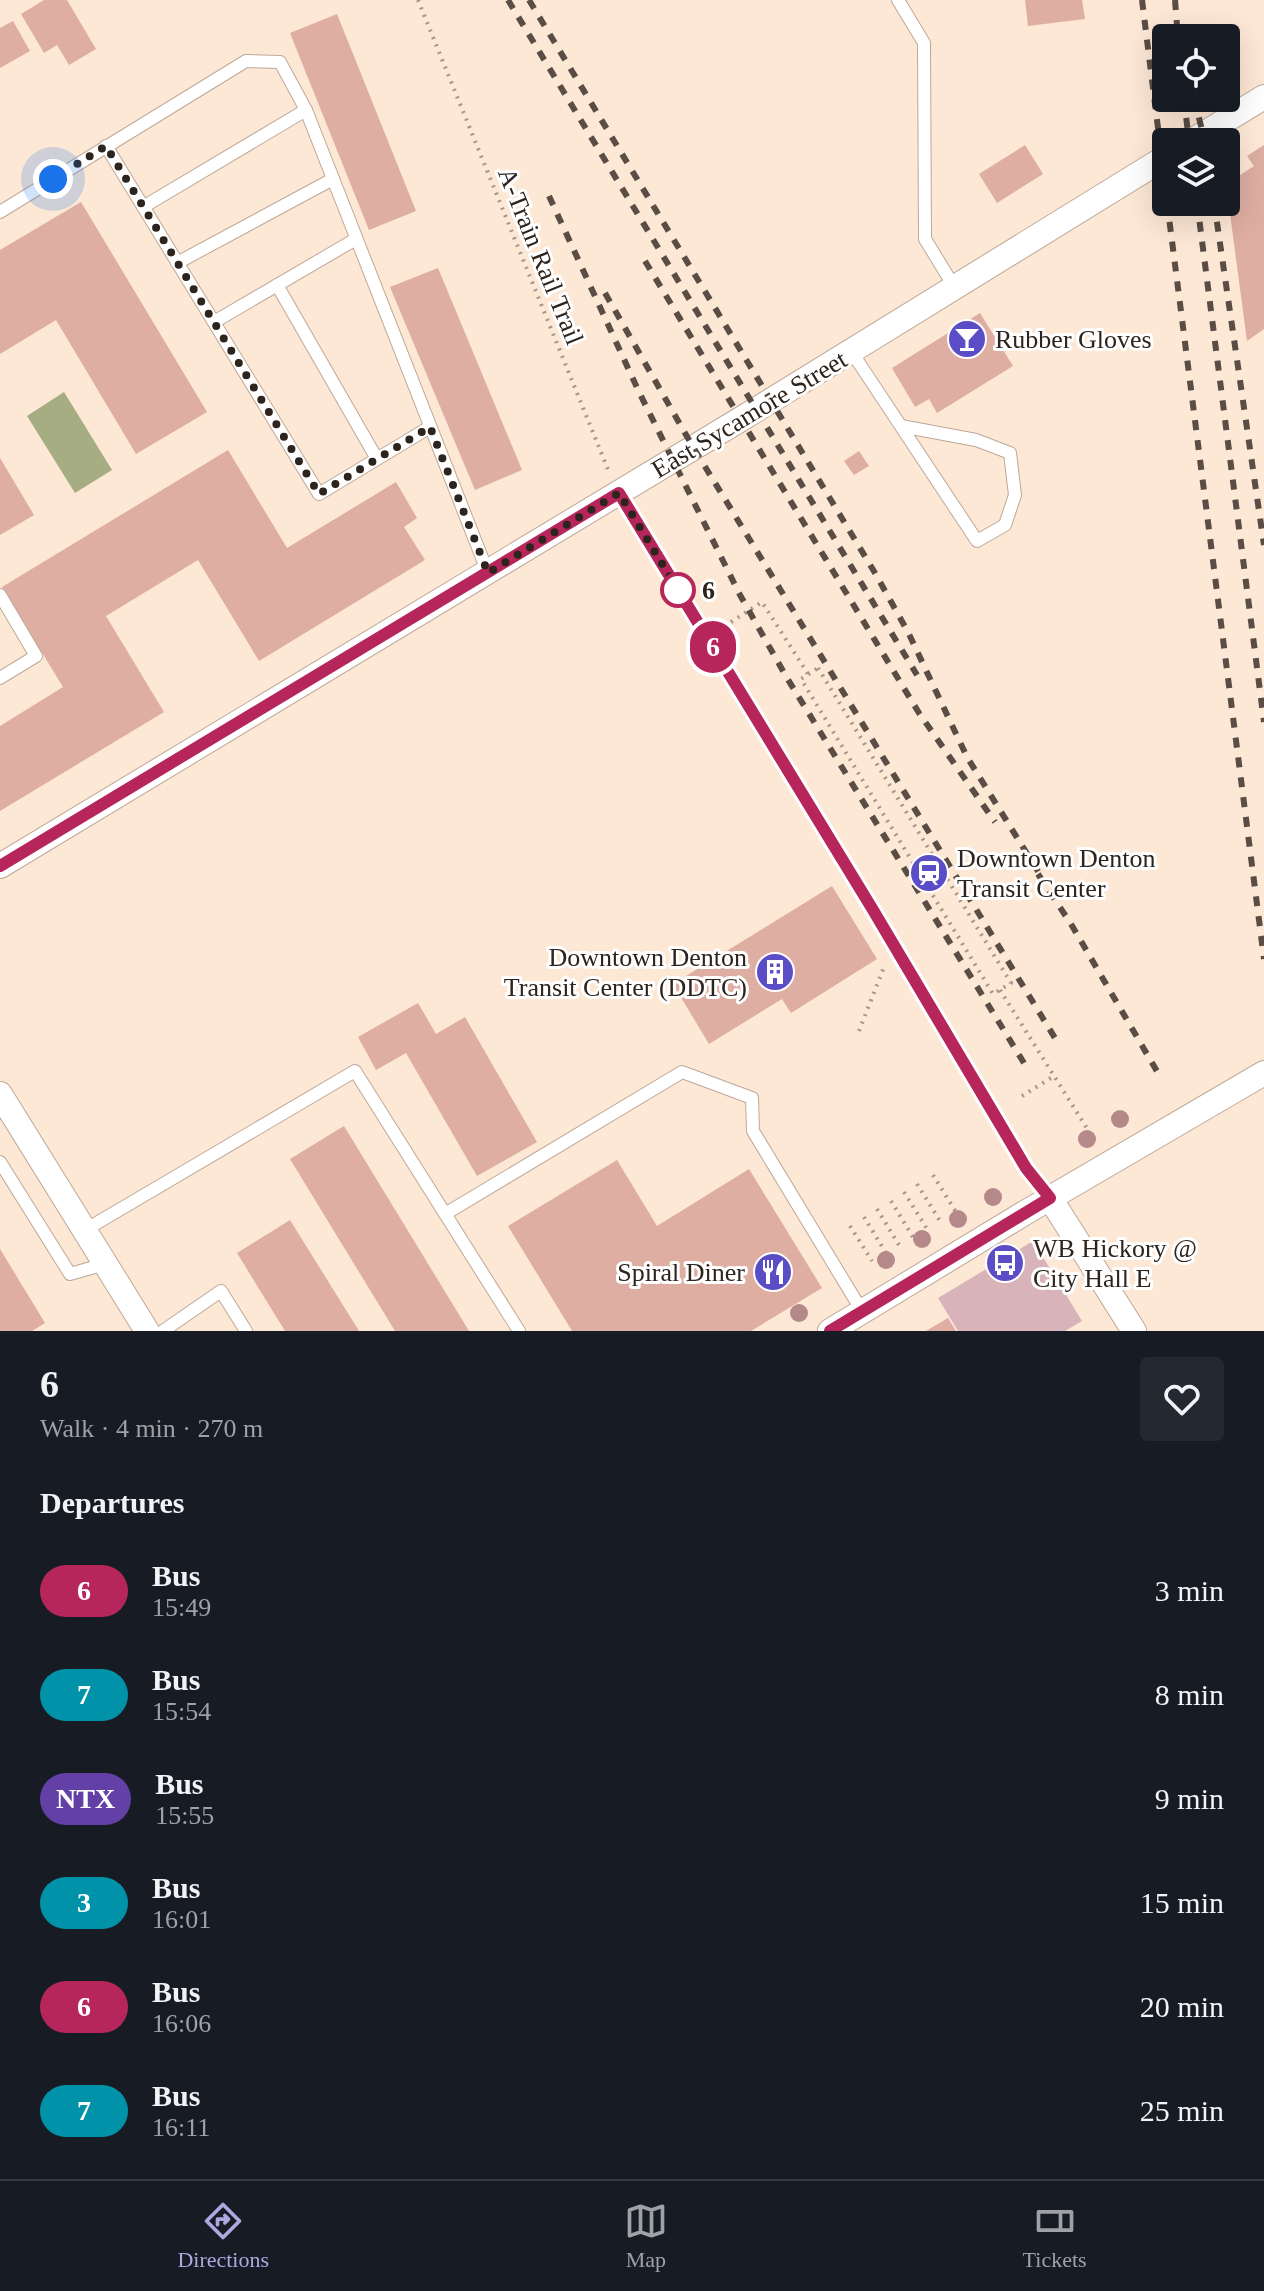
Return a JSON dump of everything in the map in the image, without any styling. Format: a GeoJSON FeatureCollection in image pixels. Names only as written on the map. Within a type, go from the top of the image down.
{"type":"FeatureCollection","features":[{"type":"Feature","properties":{"kind":"street"},"geometry":{"type":"LineString","coordinates":[[1213,128],[1264,97]]}},
{"type":"Feature","properties":{"kind":"street","name":"East Sycamore Street"},"geometry":{"type":"LineString","coordinates":[[0,866],[488,573],[1152,166]]}},
{"type":"Feature","properties":{"kind":"street"},"geometry":{"type":"LineString","coordinates":[[830,1331],[1264,1073]]}},
{"type":"Feature","properties":{"kind":"street"},"geometry":{"type":"LineString","coordinates":[[0,1094],[147,1331]]}},
{"type":"Feature","properties":{"kind":"street"},"geometry":{"type":"LineString","coordinates":[[1050,1198],[1134,1331]]}},
{"type":"Feature","properties":{"kind":"lane"},"geometry":{"type":"LineString","coordinates":[[898,0],[924,43],[925,239],[955,288]]}},
{"type":"Feature","properties":{"kind":"lane"},"geometry":{"type":"LineString","coordinates":[[0,212],[246,61],[280,62],[306,110],[488,573]]}},
{"type":"Feature","properties":{"kind":"lane"},"geometry":{"type":"LineString","coordinates":[[143,207],[306,110]]}},
{"type":"Feature","properties":{"kind":"lane"},"geometry":{"type":"LineString","coordinates":[[106,146],[319,494],[430,427]]}},
{"type":"Feature","properties":{"kind":"lane"},"geometry":{"type":"LineString","coordinates":[[177,263],[333,179]]}},
{"type":"Feature","properties":{"kind":"lane"},"geometry":{"type":"LineString","coordinates":[[214,322],[356,239]]}},
{"type":"Feature","properties":{"kind":"lane"},"geometry":{"type":"LineString","coordinates":[[277,285],[377,459]]}},
{"type":"Feature","properties":{"kind":"lane"},"geometry":{"type":"LineString","coordinates":[[851,351],[977,541],[1005,525],[1015,495],[1010,453],[976,440],[901,426]]}},
{"type":"Feature","properties":{"kind":"lane"},"geometry":{"type":"LineString","coordinates":[[617,494],[873,910],[1026,1168],[1050,1198]]}},
{"type":"Feature","properties":{"kind":"lane"},"geometry":{"type":"LineString","coordinates":[[0,595],[36,656],[0,678]]}},
{"type":"Feature","properties":{"kind":"lane"},"geometry":{"type":"LineString","coordinates":[[85,1230],[355,1071],[519,1331]]}},
{"type":"Feature","properties":{"kind":"lane"},"geometry":{"type":"LineString","coordinates":[[445,1214],[682,1072],[752,1098],[753,1131],[862,1311]]}},
{"type":"Feature","properties":{"kind":"lane"},"geometry":{"type":"LineString","coordinates":[[0,1162],[70,1274],[105,1264]]}},
{"type":"Feature","properties":{"kind":"lane"},"geometry":{"type":"LineString","coordinates":[[163,1331],[221,1291],[246,1331]]}},
{"type":"Feature","properties":{"kind":"path","name":"A-Train Rail Trail"},"geometry":{"type":"LineString","coordinates":[[418,0],[617,494]]}},
{"type":"Feature","properties":{"kind":"path"},"geometry":{"type":"LineString","coordinates":[[731,622],[762,602],[808,674]]}},
{"type":"Feature","properties":{"kind":"path"},"geometry":{"type":"LineString","coordinates":[[818,668],[1011,983],[1000,990],[993,994],[801,679],[808,674],[818,668]]}},
{"type":"Feature","properties":{"kind":"path"},"geometry":{"type":"LineString","coordinates":[[927,885],[945,875]]}},
{"type":"Feature","properties":{"kind":"path"},"geometry":{"type":"LineString","coordinates":[[859,1031],[884,967]]}},
{"type":"Feature","properties":{"kind":"path"},"geometry":{"type":"LineString","coordinates":[[1000,990],[1088,1130]]}},
{"type":"Feature","properties":{"kind":"path"},"geometry":{"type":"LineString","coordinates":[[1022,1096],[1054,1076]]}},
{"type":"Feature","properties":{"kind":"path"},"geometry":{"type":"LineString","coordinates":[[933,1175],[956,1212]]}},
{"type":"Feature","properties":{"kind":"path"},"geometry":{"type":"LineString","coordinates":[[917,1184],[940,1221]]}},
{"type":"Feature","properties":{"kind":"path"},"geometry":{"type":"LineString","coordinates":[[904,1192],[927,1229]]}},
{"type":"Feature","properties":{"kind":"path"},"geometry":{"type":"LineString","coordinates":[[891,1201],[913,1237]]}},
{"type":"Feature","properties":{"kind":"path"},"geometry":{"type":"LineString","coordinates":[[877,1209],[899,1245]]}},
{"type":"Feature","properties":{"kind":"path"},"geometry":{"type":"LineString","coordinates":[[864,1217],[886,1253]]}},
{"type":"Feature","properties":{"kind":"path"},"geometry":{"type":"LineString","coordinates":[[850,1226],[872,1261]]}},
{"type":"Feature","properties":{"kind":"path"},"geometry":{"type":"LineString","coordinates":[[1045,1253],[1047,1244]]}},
{"type":"Feature","properties":{"kind":"shaded area"},"geometry":{"type":"Polygon","coordinates":[[[64,392],[112,470],[75,493],[27,416],[64,392]]]}},
{"type":"Feature","properties":{"kind":"shaded area"},"geometry":{"type":"Polygon","coordinates":[[[1033,1241],[1082,1321],[1065,1331],[958,1331],[938,1298],[1033,1241]]]}},
{"type":"Feature","properties":{"kind":"building"},"geometry":{"type":"Polygon","coordinates":[[[44,0],[67,0],[96,49],[69,65],[57,45],[44,53],[21,14],[44,0]]]}},
{"type":"Feature","properties":{"kind":"building"},"geometry":{"type":"Polygon","coordinates":[[[1025,0],[1082,0],[1085,19],[1028,26],[1025,0]]]}},
{"type":"Feature","properties":{"kind":"building"},"geometry":{"type":"Polygon","coordinates":[[[337,14],[416,211],[369,230],[290,33],[337,14]]]}},
{"type":"Feature","properties":{"kind":"building"},"geometry":{"type":"Polygon","coordinates":[[[13,21],[30,51],[0,68],[0,28],[13,21]]]}},
{"type":"Feature","properties":{"kind":"building"},"geometry":{"type":"Polygon","coordinates":[[[1025,145],[1043,174],[997,203],[979,174],[1025,145]]]}},
{"type":"Feature","properties":{"kind":"building"},"geometry":{"type":"Polygon","coordinates":[[[1264,145],[1264,329],[1247,341],[1230,216],[1240,216],[1240,175],[1254,166],[1247,156],[1264,145]]]}},
{"type":"Feature","properties":{"kind":"building"},"geometry":{"type":"Polygon","coordinates":[[[81,202],[207,412],[136,454],[56,320],[0,354],[0,250],[81,202]]]}},
{"type":"Feature","properties":{"kind":"building"},"geometry":{"type":"Polygon","coordinates":[[[438,268],[522,470],[475,490],[390,287],[438,268]]]}},
{"type":"Feature","properties":{"kind":"building","name":"Rubber Gloves"},"geometry":{"type":"Polygon","coordinates":[[[980,313],[1013,366],[937,413],[929,399],[915,407],[892,368],[980,313]]]}},
{"type":"Feature","properties":{"kind":"building"},"geometry":{"type":"Polygon","coordinates":[[[228,450],[287,548],[396,482],[417,518],[404,527],[425,560],[259,661],[198,560],[106,616],[164,712],[0,811],[0,726],[63,687],[2,587],[228,450]]]}},
{"type":"Feature","properties":{"kind":"building"},"geometry":{"type":"Polygon","coordinates":[[[859,451],[869,466],[854,475],[844,461],[859,451]]]}},
{"type":"Feature","properties":{"kind":"building"},"geometry":{"type":"Polygon","coordinates":[[[0,458],[34,515],[0,535],[0,458]]]}},
{"type":"Feature","properties":{"kind":"building","name":"Downtown Denton Transit Center (DDTC)"},"geometry":{"type":"Polygon","coordinates":[[[832,886],[877,959],[791,1013],[782,999],[709,1044],[673,984],[832,886]]]}},
{"type":"Feature","properties":{"kind":"building"},"geometry":{"type":"Polygon","coordinates":[[[418,1003],[436,1034],[465,1017],[537,1142],[477,1176],[406,1053],[376,1070],[358,1037],[418,1003]]]}},
{"type":"Feature","properties":{"kind":"building"},"geometry":{"type":"Polygon","coordinates":[[[344,1126],[469,1331],[395,1331],[290,1159],[344,1126]]]}},
{"type":"Feature","properties":{"kind":"building"},"geometry":{"type":"Polygon","coordinates":[[[617,1160],[657,1226],[749,1169],[822,1288],[751,1331],[572,1331],[508,1226],[617,1160]]]}},
{"type":"Feature","properties":{"kind":"building"},"geometry":{"type":"Polygon","coordinates":[[[290,1220],[359,1331],[285,1331],[237,1253],[290,1220]]]}},
{"type":"Feature","properties":{"kind":"building"},"geometry":{"type":"Polygon","coordinates":[[[0,1249],[45,1323],[32,1331],[0,1331],[0,1249]]]}},
{"type":"Feature","properties":{"kind":"building"},"geometry":{"type":"Polygon","coordinates":[[[948,1318],[956,1331],[926,1331],[948,1318]]]}},
{"type":"Feature","properties":{"kind":"railway"},"geometry":{"type":"LineString","coordinates":[[508,0],[917,675]]}},
{"type":"Feature","properties":{"kind":"railway"},"geometry":{"type":"LineString","coordinates":[[529,0],[875,573],[908,632],[967,757],[1044,881]]}},
{"type":"Feature","properties":{"kind":"railway"},"geometry":{"type":"LineString","coordinates":[[1142,0],[1158,128]]}},
{"type":"Feature","properties":{"kind":"railway"},"geometry":{"type":"LineString","coordinates":[[1175,0],[1177,24]]}},
{"type":"Feature","properties":{"kind":"railway"},"geometry":{"type":"LineString","coordinates":[[1186,112],[1187,128]]}},
{"type":"Feature","properties":{"kind":"railway"},"geometry":{"type":"LineString","coordinates":[[1198,112],[1202,128]]}},
{"type":"Feature","properties":{"kind":"railway"},"geometry":{"type":"LineString","coordinates":[[549,196],[639,392],[740,595],[787,678],[1024,1063]]}},
{"type":"Feature","properties":{"kind":"railway"},"geometry":{"type":"LineString","coordinates":[[1169,216],[1264,959]]}},
{"type":"Feature","properties":{"kind":"railway"},"geometry":{"type":"LineString","coordinates":[[1199,216],[1264,722]]}},
{"type":"Feature","properties":{"kind":"railway"},"geometry":{"type":"LineString","coordinates":[[1216,216],[1264,545]]}},
{"type":"Feature","properties":{"kind":"railway"},"geometry":{"type":"LineString","coordinates":[[645,261],[919,713],[995,822]]}},
{"type":"Feature","properties":{"kind":"railway"},"geometry":{"type":"LineString","coordinates":[[605,293],[693,447],[1058,1043]]}},
{"type":"Feature","properties":{"kind":"railway"},"geometry":{"type":"LineString","coordinates":[[1038,874],[1071,924],[1158,1073]]}},
{"type":"Feature","properties":{"kind":"bus line","name":"6"},"geometry":{"type":"LineString","coordinates":[[0,866],[619,493],[1026,1168],[1050,1198],[830,1331]]}},
{"type":"Feature","properties":{"kind":"place","name":"Rubber Gloves"},"geometry":{"type":"Point","coordinates":[967,339]}},
{"type":"Feature","properties":{"kind":"place","name":"6"},"geometry":{"type":"Point","coordinates":[678,590]}},
{"type":"Feature","properties":{"kind":"place","name":"Downtown Denton Transit Center"},"geometry":{"type":"Point","coordinates":[929,873]}},
{"type":"Feature","properties":{"kind":"place","name":"Downtown Denton Transit Center (DDTC)"},"geometry":{"type":"Point","coordinates":[775,972]}},
{"type":"Feature","properties":{"kind":"place","name":"WB Hickory @ City Hall E"},"geometry":{"type":"Point","coordinates":[1005,1263]}},
{"type":"Feature","properties":{"kind":"place","name":"Spiral Diner"},"geometry":{"type":"Point","coordinates":[773,1272]}},
{"type":"Feature","properties":{"kind":"route"},"geometry":{"type":"LineString","coordinates":[[53,179],[106,146],[319,494],[430,427],[488,573],[619,493],[678,590]]}}]}
